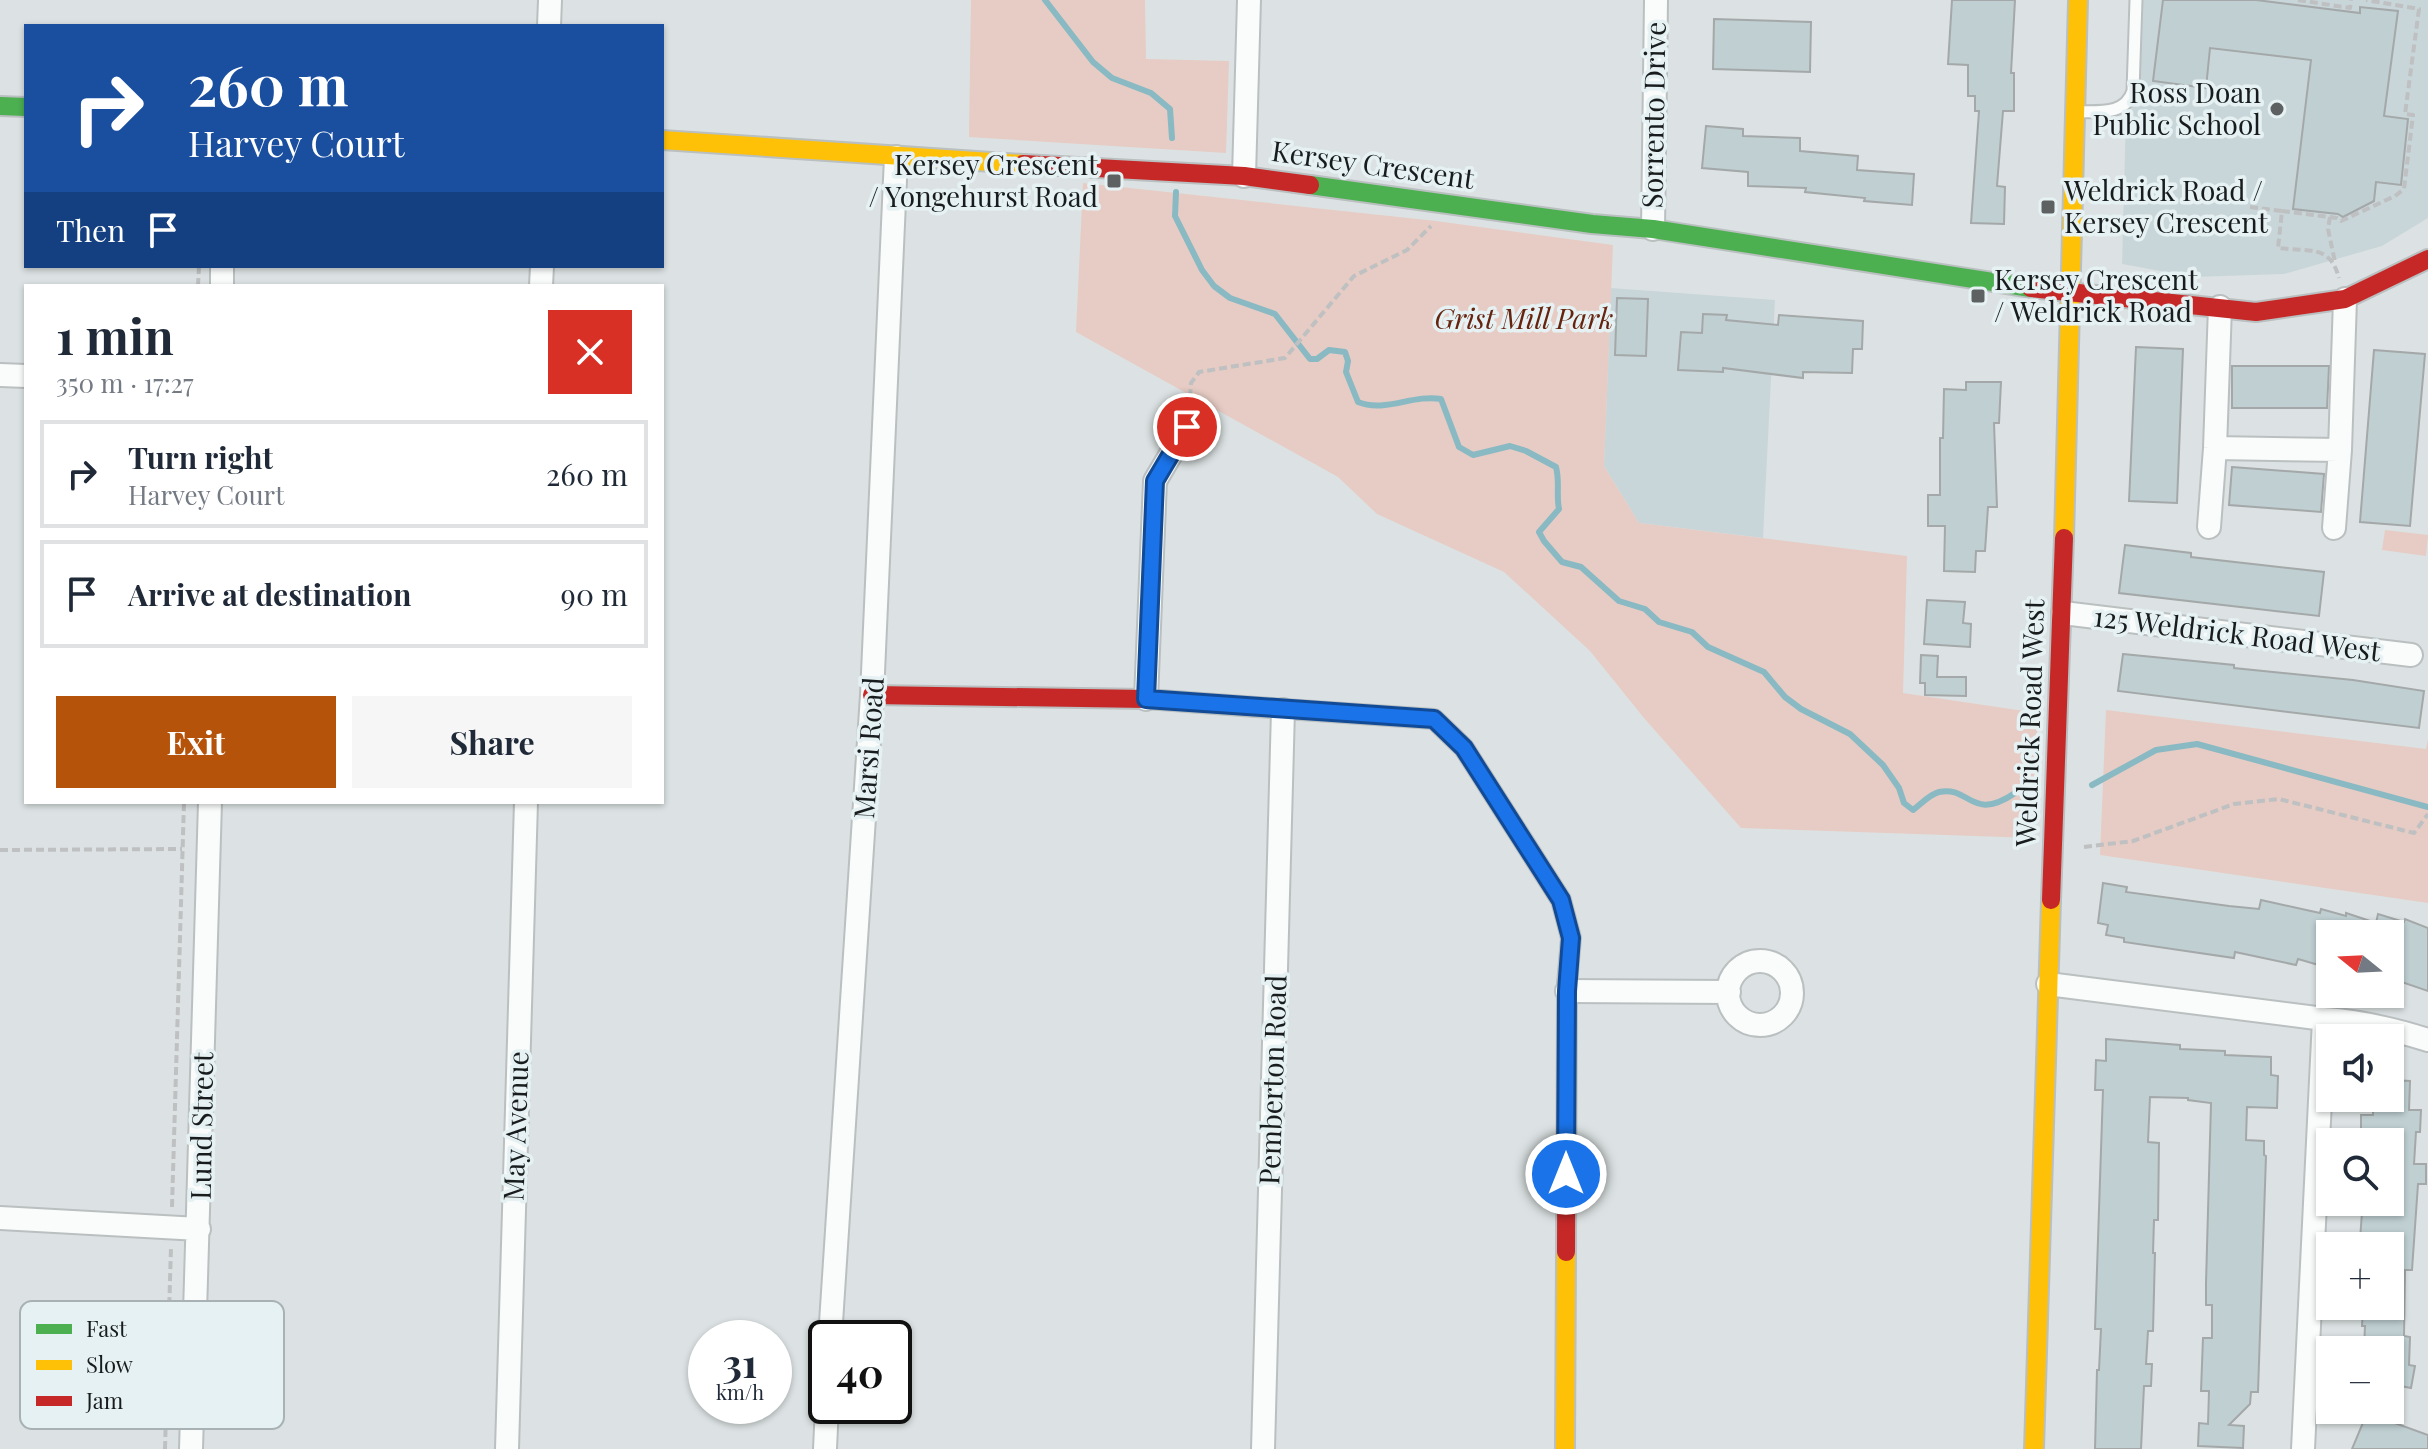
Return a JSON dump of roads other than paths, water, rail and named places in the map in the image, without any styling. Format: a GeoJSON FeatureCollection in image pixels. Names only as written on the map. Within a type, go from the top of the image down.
{"type":"FeatureCollection","features":[{"type":"Feature","properties":{"kind":"street"},"geometry":{"type":"LineString","coordinates":[[549,24],[550,0]]}},
{"type":"Feature","properties":{"kind":"street"},"geometry":{"type":"LineString","coordinates":[[1244,176],[1249,0]]}},
{"type":"Feature","properties":{"kind":"street","name":"Sorrento Drive"},"geometry":{"type":"LineString","coordinates":[[1653,229],[1656,0]]}},
{"type":"Feature","properties":{"kind":"street","name":"Weldrick Road West"},"geometry":{"type":"LineString","coordinates":[[2034,1449],[2063,613],[2078,0]]}},
{"type":"Feature","properties":{"kind":"street"},"geometry":{"type":"LineString","coordinates":[[0,106],[24,107]]}},
{"type":"Feature","properties":{"kind":"street","name":"Kersey Crescent"},"geometry":{"type":"LineString","coordinates":[[664,140],[896,157],[1244,176],[1581,223],[1653,229],[2071,294],[2256,312],[2345,299],[2428,259]]}},
{"type":"Feature","properties":{"kind":"street","name":"Marsi Road"},"geometry":{"type":"LineString","coordinates":[[831,1320],[872,695],[896,157]]}},
{"type":"Feature","properties":{"kind":"street"},"geometry":{"type":"LineString","coordinates":[[2334,528],[2345,299]]}},
{"type":"Feature","properties":{"kind":"street"},"geometry":{"type":"LineString","coordinates":[[2209,527],[2220,307]]}},
{"type":"Feature","properties":{"kind":"street"},"geometry":{"type":"LineString","coordinates":[[0,375],[24,376]]}},
{"type":"Feature","properties":{"kind":"street"},"geometry":{"type":"LineString","coordinates":[[1146,699],[1155,481],[1187,427]]}},
{"type":"Feature","properties":{"kind":"street"},"geometry":{"type":"LineString","coordinates":[[2215,448],[2340,450]]}},
{"type":"Feature","properties":{"kind":"street","name":"125 Weldrick Road West"},"geometry":{"type":"LineString","coordinates":[[2063,613],[2411,655]]}},
{"type":"Feature","properties":{"kind":"street"},"geometry":{"type":"LineString","coordinates":[[872,695],[1146,699],[1434,719],[1464,748],[1561,900],[1571,938],[1567,991],[1565,1449]]}},
{"type":"Feature","properties":{"kind":"street","name":"Pemberton Road"},"geometry":{"type":"LineString","coordinates":[[1263,1449],[1283,710]]}},
{"type":"Feature","properties":{"kind":"street","name":"Lund Street"},"geometry":{"type":"LineString","coordinates":[[196,1301],[210,804]]}},
{"type":"Feature","properties":{"kind":"street","name":"May Avenue"},"geometry":{"type":"LineString","coordinates":[[507,1449],[526,804]]}},
{"type":"Feature","properties":{"kind":"street"},"geometry":{"type":"LineString","coordinates":[[2048,984],[2324,1019],[2353,1020],[2428,1040]]}},
{"type":"Feature","properties":{"kind":"street"},"geometry":{"type":"LineString","coordinates":[[1567,991],[1729,992]]}},
{"type":"Feature","properties":{"kind":"street"},"geometry":{"type":"LineString","coordinates":[[2303,1449],[2324,1019]]}},
{"type":"Feature","properties":{"kind":"street"},"geometry":{"type":"LineString","coordinates":[[0,1218],[199,1229]]}},
{"type":"Feature","properties":{"kind":"street"},"geometry":{"type":"LineString","coordinates":[[825,1449],[826,1424]]}},
{"type":"Feature","properties":{"kind":"street","name":"Lund Street"},"geometry":{"type":"LineString","coordinates":[[191,1449],[192,1429]]}},
{"type":"Feature","properties":{"kind":"lane"},"geometry":{"type":"LineString","coordinates":[[2074,112],[2119,109],[2130,102],[2136,0]]}},
{"type":"Feature","properties":{"kind":"waterway"},"geometry":{"type":"LineString","coordinates":[[1045,0],[1093,62],[1112,78],[1151,93],[1170,109],[1172,138]]}},
{"type":"Feature","properties":{"kind":"waterway"},"geometry":{"type":"LineString","coordinates":[[1176,192],[1175,216],[1202,270],[1214,286],[1230,298],[1275,314],[1310,359],[1317,359],[1329,350],[1345,352],[1348,361],[1346,372],[1358,402],[1389,405],[1420,399],[1441,399],[1459,447],[1473,455],[1510,446],[1556,467],[1559,509],[1539,532],[1562,562],[1581,567],[1619,601],[1645,609],[1659,622],[1692,632],[1708,647],[1764,672],[1785,697],[1801,709],[1850,734],[1883,765],[1899,788],[1904,803],[1913,810],[1939,792],[1958,793],[1972,801],[1989,805],[2015,793]]}},
{"type":"Feature","properties":{"kind":"waterway"},"geometry":{"type":"LineString","coordinates":[[2092,785],[2156,750],[2197,744],[2428,807]]}},
{"type":"Feature","properties":{"kind":"place","name":"Ross Doan Public School"},"geometry":{"type":"Point","coordinates":[2277,109]}},
{"type":"Feature","properties":{"kind":"place","name":"Kersey Crescent / Yongehurst Road"},"geometry":{"type":"Point","coordinates":[1114,181]}},
{"type":"Feature","properties":{"kind":"place","name":"Weldrick Road / Kersey Crescent"},"geometry":{"type":"Point","coordinates":[2048,207]}},
{"type":"Feature","properties":{"kind":"place","name":"Kersey Crescent / Weldrick Road"},"geometry":{"type":"Point","coordinates":[1978,296]}},
{"type":"Feature","properties":{"kind":"park label","name":"Grist Mill Park"},"geometry":{"type":"Point","coordinates":[1524,319]}}]}
